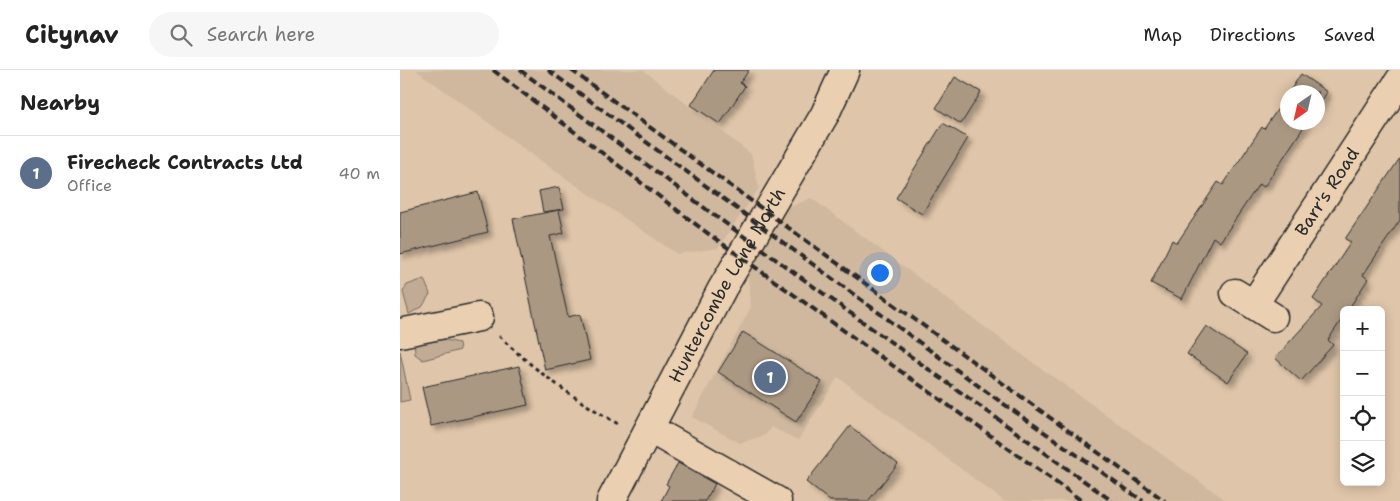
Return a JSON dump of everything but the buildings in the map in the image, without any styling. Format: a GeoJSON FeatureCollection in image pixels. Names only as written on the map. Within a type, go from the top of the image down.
{"type":"FeatureCollection","features":[{"type":"Feature","properties":{"kind":"street","name":"Huntercombe Lane North"},"geometry":{"type":"LineString","coordinates":[[611,501],[722,289],[812,136],[845,70]]}},
{"type":"Feature","properties":{"kind":"street","name":"Barr's Road"},"geometry":{"type":"LineString","coordinates":[[1254,305],[1400,80]]}},
{"type":"Feature","properties":{"kind":"street"},"geometry":{"type":"LineString","coordinates":[[400,333],[479,316]]}},
{"type":"Feature","properties":{"kind":"street"},"geometry":{"type":"LineString","coordinates":[[647,434],[777,501]]}},
{"type":"Feature","properties":{"kind":"path"},"geometry":{"type":"LineString","coordinates":[[479,316],[528,364],[596,412],[647,434]]}},
{"type":"Feature","properties":{"kind":"shaded area"},"geometry":{"type":"Polygon","coordinates":[[[416,70],[643,70],[751,154],[759,188],[718,248],[677,254],[548,166],[416,70]]]}},
{"type":"Feature","properties":{"kind":"shaded area"},"geometry":{"type":"Polygon","coordinates":[[[811,198],[1021,354],[1227,501],[1004,501],[838,377],[798,440],[771,427],[765,435],[740,443],[692,417],[751,307],[747,268],[788,208],[811,198]]]}},
{"type":"Feature","properties":{"kind":"shaded area"},"geometry":{"type":"Polygon","coordinates":[[[424,279],[430,294],[422,307],[409,314],[403,292],[407,285],[424,279]]]}},
{"type":"Feature","properties":{"kind":"shaded area"},"geometry":{"type":"Polygon","coordinates":[[[429,332],[442,339],[459,343],[460,350],[423,360],[415,354],[414,336],[429,332]]]}},
{"type":"Feature","properties":{"kind":"shaded area"},"geometry":{"type":"Polygon","coordinates":[[[400,351],[410,400],[400,402],[400,351]]]}},
{"type":"Feature","properties":{"kind":"railway"},"geometry":{"type":"LineString","coordinates":[[493,70],[706,232],[1082,501]]}},
{"type":"Feature","properties":{"kind":"railway"},"geometry":{"type":"LineString","coordinates":[[520,70],[714,215],[1112,501]]}},
{"type":"Feature","properties":{"kind":"railway"},"geometry":{"type":"LineString","coordinates":[[548,70],[991,395],[1143,501]]}},
{"type":"Feature","properties":{"kind":"railway"},"geometry":{"type":"LineString","coordinates":[[571,70],[1165,501]]}},
{"type":"Feature","properties":{"kind":"place","name":"Firecheck Contracts Ltd"},"geometry":{"type":"Point","coordinates":[770,377]}}]}
